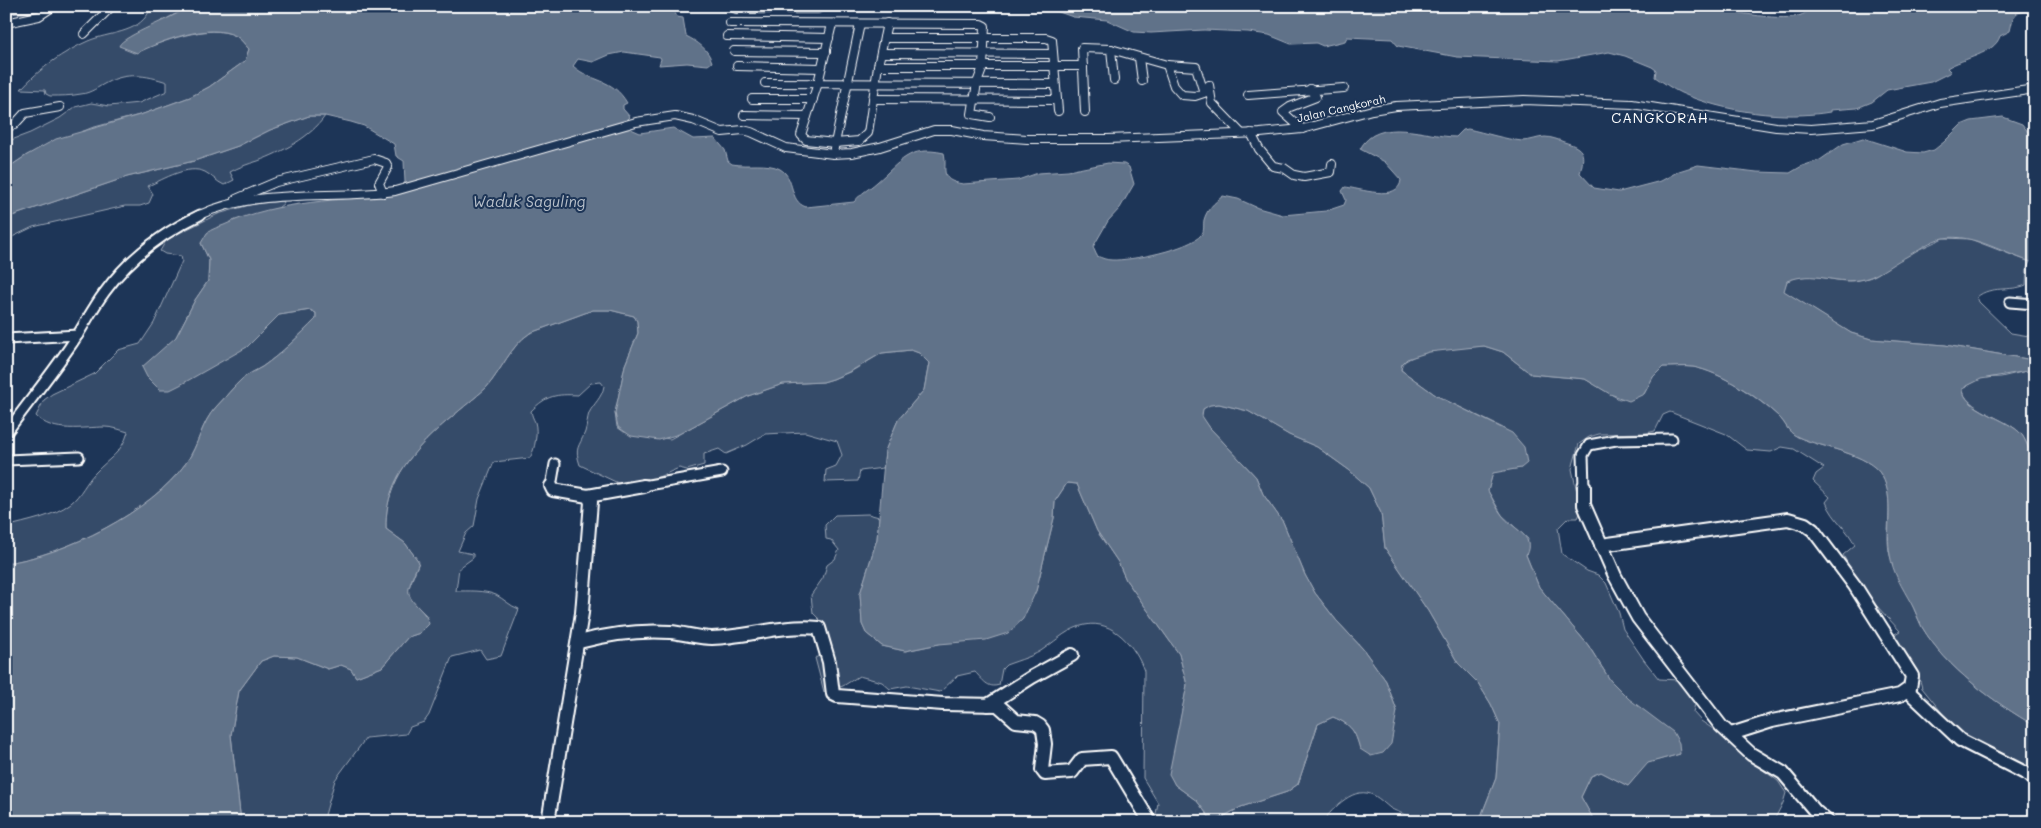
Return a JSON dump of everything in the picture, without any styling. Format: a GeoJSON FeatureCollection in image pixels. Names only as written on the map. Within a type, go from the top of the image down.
{"type":"FeatureCollection","features":[{"type":"Feature","properties":{"kind":"street"},"geometry":{"type":"LineString","coordinates":[[6,9],[66,6]]}},
{"type":"Feature","properties":{"kind":"street"},"geometry":{"type":"LineString","coordinates":[[84,34],[112,6]]}},
{"type":"Feature","properties":{"kind":"street"},"geometry":{"type":"LineString","coordinates":[[6,23],[39,16],[52,7]]}},
{"type":"Feature","properties":{"kind":"street"},"geometry":{"type":"LineString","coordinates":[[736,9],[817,8],[829,23],[829,38],[818,83],[800,135],[806,140],[835,143],[859,141],[868,133],[878,66],[888,23]]}},
{"type":"Feature","properties":{"kind":"street"},"geometry":{"type":"LineString","coordinates":[[730,23],[981,24],[985,26],[983,68],[977,83],[972,114],[990,117]]}},
{"type":"Feature","properties":{"kind":"street"},"geometry":{"type":"LineString","coordinates":[[833,154],[860,24]]}},
{"type":"Feature","properties":{"kind":"street"},"geometry":{"type":"LineString","coordinates":[[727,36],[829,38]]}},
{"type":"Feature","properties":{"kind":"street"},"geometry":{"type":"LineString","coordinates":[[884,38],[1046,38],[1052,40],[1058,112]]}},
{"type":"Feature","properties":{"kind":"street"},"geometry":{"type":"LineString","coordinates":[[1085,112],[1082,48],[1111,50],[1167,65],[1196,67],[1204,93],[1185,96],[1177,93],[1167,65]]}},
{"type":"Feature","properties":{"kind":"street"},"geometry":{"type":"LineString","coordinates":[[1111,50],[1114,80]]}},
{"type":"Feature","properties":{"kind":"street"},"geometry":{"type":"LineString","coordinates":[[734,51],[826,52]]}},
{"type":"Feature","properties":{"kind":"street"},"geometry":{"type":"LineString","coordinates":[[881,53],[1052,54]]}},
{"type":"Feature","properties":{"kind":"street"},"geometry":{"type":"LineString","coordinates":[[1139,58],[1142,81]]}},
{"type":"Feature","properties":{"kind":"street"},"geometry":{"type":"LineString","coordinates":[[737,66],[821,68]]}},
{"type":"Feature","properties":{"kind":"street"},"geometry":{"type":"LineString","coordinates":[[878,66],[983,68],[1083,66]]}},
{"type":"Feature","properties":{"kind":"street"},"geometry":{"type":"LineString","coordinates":[[1321,79],[1325,89]]}},
{"type":"Feature","properties":{"kind":"street"},"geometry":{"type":"LineString","coordinates":[[765,83],[1055,84]]}},
{"type":"Feature","properties":{"kind":"street"},"geometry":{"type":"LineString","coordinates":[[1209,85],[1212,103],[1241,133]]}},
{"type":"Feature","properties":{"kind":"street"},"geometry":{"type":"LineString","coordinates":[[1248,95],[1344,88]]}},
{"type":"Feature","properties":{"kind":"street"},"geometry":{"type":"LineString","coordinates":[[1302,129],[1283,112],[1290,107],[1316,98],[1310,89]]}},
{"type":"Feature","properties":{"kind":"street","name":"Jalan Cangkorah"},"geometry":{"type":"LineString","coordinates":[[383,193],[632,123],[676,116],[693,120],[722,132],[744,130],[786,148],[833,154],[852,153],[880,147],[921,133],[944,130],[1027,139],[1108,140],[1251,133],[1302,129],[1372,110],[1396,106],[1524,100],[1632,104],[1776,126],[1811,129],[1873,124],[1892,120],[1940,103],[2035,89]]}},
{"type":"Feature","properties":{"kind":"street"},"geometry":{"type":"LineString","coordinates":[[752,99],[813,99]]}},
{"type":"Feature","properties":{"kind":"street"},"geometry":{"type":"LineString","coordinates":[[873,99],[1057,100]]}},
{"type":"Feature","properties":{"kind":"street"},"geometry":{"type":"LineString","coordinates":[[6,128],[14,125],[25,113],[60,107]]}},
{"type":"Feature","properties":{"kind":"street"},"geometry":{"type":"LineString","coordinates":[[744,115],[807,116]]}},
{"type":"Feature","properties":{"kind":"street"},"geometry":{"type":"LineString","coordinates":[[1251,133],[1259,149],[1272,166],[1285,167],[1295,175],[1312,178],[1331,172],[1332,164]]}},
{"type":"Feature","properties":{"kind":"street"},"geometry":{"type":"LineString","coordinates":[[6,433],[78,335],[102,294],[141,250],[165,232],[217,208],[276,182],[371,159],[386,163],[388,167],[379,183],[383,193],[361,196],[284,196],[217,208]]}},
{"type":"Feature","properties":{"kind":"street"},"geometry":{"type":"LineString","coordinates":[[2010,302],[2035,304]]}},
{"type":"Feature","properties":{"kind":"street"},"geometry":{"type":"LineString","coordinates":[[6,340],[78,335]]}},
{"type":"Feature","properties":{"kind":"street"},"geometry":{"type":"LineString","coordinates":[[1672,439],[1601,442],[1586,448],[1583,455],[1585,489],[1583,502],[1615,576],[1638,618],[1717,722],[1756,758],[1783,772],[1815,811],[1828,822]]}},
{"type":"Feature","properties":{"kind":"street"},"geometry":{"type":"LineString","coordinates":[[6,460],[79,457]]}},
{"type":"Feature","properties":{"kind":"street"},"geometry":{"type":"LineString","coordinates":[[555,464],[551,487],[553,490],[588,496],[722,472]]}},
{"type":"Feature","properties":{"kind":"street"},"geometry":{"type":"LineString","coordinates":[[548,822],[550,796],[579,642],[588,556],[591,502],[588,496]]}},
{"type":"Feature","properties":{"kind":"street"},"geometry":{"type":"LineString","coordinates":[[1601,545],[1788,520],[1805,524],[1813,530],[1855,586],[1912,676],[1913,686],[1909,692],[1900,695],[1772,721],[1731,734]]}},
{"type":"Feature","properties":{"kind":"street"},"geometry":{"type":"LineString","coordinates":[[579,642],[611,633],[681,633],[709,638],[801,627],[817,627],[821,631],[829,662],[833,694],[837,696],[1003,707],[1013,719],[1021,722],[1037,723],[1041,726],[1046,744],[1042,770],[1045,774],[1072,772],[1082,759],[1111,757],[1150,822]]}},
{"type":"Feature","properties":{"kind":"street"},"geometry":{"type":"LineString","coordinates":[[988,705],[1032,677],[1072,655]]}},
{"type":"Feature","properties":{"kind":"street"},"geometry":{"type":"LineString","coordinates":[[1909,692],[1960,740],[2027,774],[2035,781]]}},
{"type":"Feature","properties":{"kind":"shaded area"},"geometry":{"type":"Polygon","coordinates":[[[146,6],[189,6],[154,26],[124,49],[134,53],[184,36],[212,31],[225,32],[238,37],[249,49],[245,61],[209,87],[190,97],[143,114],[91,128],[27,155],[6,169],[6,142],[30,133],[60,118],[75,107],[91,103],[109,106],[139,103],[167,91],[167,82],[136,76],[121,77],[88,92],[73,95],[50,96],[46,94],[45,90],[21,89],[44,68],[70,50],[96,38],[137,25],[149,12],[146,6]]]}},
{"type":"Feature","properties":{"kind":"shaded area"},"geometry":{"type":"Polygon","coordinates":[[[309,116],[325,116],[312,131],[295,143],[230,172],[234,180],[224,185],[205,172],[198,170],[184,171],[148,186],[153,194],[149,203],[140,206],[125,206],[33,227],[6,240],[6,218],[127,177],[194,161],[238,146],[270,130],[309,116]]]}},
{"type":"Feature","properties":{"kind":"shaded area"},"geometry":{"type":"Polygon","coordinates":[[[283,201],[284,203],[278,208],[233,221],[201,243],[209,260],[208,281],[195,300],[171,344],[247,347],[279,315],[311,310],[316,313],[316,319],[276,356],[235,385],[211,413],[186,463],[171,481],[151,498],[129,514],[80,541],[54,551],[6,563],[6,527],[48,515],[71,503],[92,477],[119,450],[125,439],[128,432],[117,429],[105,427],[60,427],[43,422],[36,416],[44,400],[52,394],[94,374],[118,350],[140,344],[154,323],[182,261],[181,256],[165,254],[160,251],[167,239],[218,214],[253,204],[283,201]]]}},
{"type":"Feature","properties":{"kind":"shaded area"},"geometry":{"type":"Polygon","coordinates":[[[1943,238],[1970,239],[2030,262],[2027,268],[2026,285],[1988,291],[1977,297],[1979,302],[2011,333],[2035,337],[2035,362],[2033,360],[1945,345],[1871,339],[1851,333],[1783,291],[1787,281],[1806,276],[1841,281],[1870,278],[1902,257],[1943,238]]]}},
{"type":"Feature","properties":{"kind":"shaded area"},"geometry":{"type":"Polygon","coordinates":[[[593,310],[610,310],[634,316],[637,321],[638,333],[625,365],[615,413],[617,427],[624,432],[670,439],[748,396],[783,384],[823,382],[833,379],[852,371],[882,353],[911,350],[919,353],[929,363],[924,390],[898,420],[885,451],[883,468],[860,471],[858,481],[825,482],[826,470],[836,466],[842,455],[837,441],[805,432],[765,434],[747,445],[726,454],[719,449],[704,454],[704,465],[687,470],[679,468],[647,482],[620,484],[580,465],[577,454],[589,413],[603,390],[604,386],[601,382],[591,383],[578,395],[558,395],[542,402],[531,411],[535,422],[536,435],[535,445],[530,458],[494,462],[479,499],[474,526],[466,533],[458,551],[473,554],[473,558],[459,568],[456,591],[491,593],[519,609],[501,656],[486,659],[480,650],[452,657],[429,715],[424,722],[410,727],[406,734],[366,738],[335,780],[325,815],[330,822],[241,822],[231,735],[239,691],[261,661],[274,656],[297,657],[328,669],[341,665],[351,669],[356,677],[382,667],[408,637],[420,633],[427,616],[409,598],[408,590],[419,562],[405,543],[386,529],[388,505],[394,484],[418,448],[486,388],[523,338],[530,333],[593,310]]]}},
{"type":"Feature","properties":{"kind":"shaded area"},"geometry":{"type":"Polygon","coordinates":[[[1484,346],[1503,352],[1531,374],[1585,379],[1619,399],[1644,394],[1653,377],[1663,367],[1693,367],[1704,370],[1727,380],[1749,393],[1778,416],[1791,432],[1798,437],[1856,456],[1876,468],[1882,476],[1888,494],[1888,542],[1890,556],[1922,627],[1944,657],[1972,683],[2003,706],[2035,726],[2035,773],[1992,753],[1952,725],[1922,688],[1917,670],[1893,635],[1900,631],[1862,590],[1843,555],[1855,545],[1849,534],[1829,509],[1826,502],[1830,497],[1813,481],[1816,474],[1824,468],[1794,449],[1782,447],[1771,452],[1747,450],[1726,434],[1670,412],[1663,415],[1655,431],[1646,433],[1599,434],[1589,437],[1579,444],[1572,469],[1581,511],[1578,518],[1568,518],[1558,528],[1562,554],[1587,571],[1598,575],[1606,583],[1619,613],[1623,629],[1659,679],[1678,680],[1695,704],[1693,712],[1701,721],[1722,735],[1748,759],[1778,781],[1786,793],[1773,822],[1595,822],[1581,797],[1591,776],[1601,772],[1628,786],[1647,763],[1680,754],[1610,680],[1588,645],[1539,587],[1526,555],[1528,539],[1502,515],[1488,491],[1493,472],[1521,468],[1503,428],[1437,396],[1401,370],[1402,364],[1409,359],[1429,352],[1484,346]]]}},
{"type":"Feature","properties":{"kind":"shaded area"},"geometry":{"type":"Polygon","coordinates":[[[2035,369],[2035,452],[2029,449],[2023,437],[2016,429],[1970,402],[1963,388],[1981,378],[2001,377],[2035,369]]]}},
{"type":"Feature","properties":{"kind":"shaded area"},"geometry":{"type":"Polygon","coordinates":[[[1219,404],[1248,411],[1289,435],[1317,447],[1349,470],[1369,488],[1381,513],[1385,548],[1428,611],[1458,663],[1478,683],[1491,704],[1500,724],[1496,778],[1480,819],[1481,822],[1414,822],[1406,815],[1390,808],[1375,796],[1360,793],[1345,799],[1322,822],[1214,822],[1241,807],[1287,792],[1298,784],[1318,724],[1333,717],[1345,723],[1352,729],[1360,749],[1397,711],[1386,681],[1363,649],[1336,620],[1315,593],[1305,575],[1283,522],[1263,494],[1256,477],[1201,416],[1203,409],[1209,405],[1219,404]]]}},
{"type":"Feature","properties":{"kind":"shaded area"},"geometry":{"type":"Polygon","coordinates":[[[1067,483],[1077,484],[1097,531],[1118,562],[1126,580],[1179,654],[1187,685],[1170,774],[1175,785],[1197,801],[1213,822],[1157,822],[1155,819],[1158,803],[1143,778],[1144,671],[1129,644],[1105,626],[1095,624],[1079,626],[1064,634],[1041,651],[1006,665],[1002,669],[999,685],[995,686],[986,683],[975,672],[957,676],[940,692],[907,686],[890,689],[882,682],[859,676],[843,686],[824,692],[815,658],[821,655],[823,623],[813,613],[811,595],[823,578],[827,565],[835,559],[839,550],[831,540],[826,539],[825,525],[835,515],[868,514],[879,517],[877,539],[860,594],[862,624],[866,633],[882,646],[905,651],[939,644],[1036,591],[1054,518],[1055,501],[1067,483]]]}},
{"type":"Feature","properties":{"kind":"water","name":"Waduk Saguling"},"geometry":{"type":"Polygon","coordinates":[[[189,6],[672,6],[677,17],[683,18],[686,36],[698,43],[708,53],[712,62],[708,65],[687,63],[659,65],[660,57],[624,52],[609,55],[593,62],[578,59],[573,66],[587,75],[608,84],[621,95],[627,103],[623,105],[623,109],[630,117],[628,119],[631,129],[640,133],[673,128],[693,139],[715,138],[725,150],[728,161],[732,164],[763,165],[780,169],[788,178],[797,200],[806,207],[854,202],[899,162],[913,153],[922,151],[944,153],[947,177],[950,180],[963,184],[1018,180],[1038,173],[1068,171],[1108,163],[1124,164],[1129,167],[1134,184],[1120,208],[1108,221],[1093,247],[1097,256],[1110,260],[1121,260],[1159,253],[1195,240],[1202,233],[1205,216],[1209,209],[1223,196],[1238,199],[1258,208],[1283,215],[1326,211],[1344,205],[1346,200],[1342,191],[1345,187],[1386,193],[1393,191],[1399,187],[1401,180],[1385,162],[1360,149],[1368,139],[1379,133],[1391,130],[1456,137],[1463,130],[1468,129],[1522,141],[1542,137],[1552,138],[1580,149],[1583,161],[1580,173],[1594,188],[1619,192],[1661,181],[1679,171],[1698,165],[1757,172],[1790,173],[1802,166],[1820,160],[1843,144],[1863,138],[1907,152],[1923,153],[1934,150],[1961,125],[1971,121],[2003,117],[2022,124],[2035,141],[2035,263],[1967,239],[1943,238],[1929,243],[1883,271],[1865,279],[1849,281],[1815,277],[1797,278],[1787,281],[1784,291],[1851,333],[1871,339],[1945,345],[2033,360],[2035,369],[2033,370],[1981,379],[1963,388],[1964,395],[1970,402],[2016,429],[2023,437],[2029,449],[2035,452],[2035,726],[2003,706],[1957,670],[1932,642],[1922,627],[1891,562],[1889,505],[1886,485],[1876,468],[1867,462],[1856,456],[1798,437],[1791,432],[1778,416],[1750,393],[1715,374],[1693,367],[1663,367],[1653,377],[1644,394],[1629,401],[1610,394],[1585,379],[1531,374],[1503,352],[1484,346],[1429,352],[1407,359],[1402,364],[1401,370],[1437,396],[1512,433],[1524,447],[1527,463],[1521,468],[1493,473],[1488,491],[1502,515],[1528,542],[1526,555],[1539,587],[1588,645],[1610,680],[1629,699],[1673,732],[1679,743],[1680,754],[1648,763],[1628,786],[1601,772],[1591,776],[1581,797],[1595,822],[1481,822],[1480,819],[1496,778],[1500,724],[1491,704],[1478,683],[1458,663],[1428,611],[1385,548],[1381,513],[1369,488],[1349,470],[1317,447],[1289,435],[1248,411],[1219,404],[1210,405],[1203,409],[1202,416],[1210,428],[1256,477],[1263,494],[1283,522],[1305,575],[1315,593],[1336,620],[1363,649],[1386,681],[1397,711],[1391,744],[1383,753],[1371,756],[1360,749],[1352,729],[1345,723],[1333,717],[1318,724],[1298,784],[1287,792],[1241,807],[1213,822],[1197,801],[1175,785],[1169,774],[1187,685],[1179,654],[1126,580],[1118,562],[1097,531],[1077,484],[1067,483],[1055,501],[1054,518],[1036,591],[1023,619],[1008,633],[986,640],[939,644],[905,651],[882,646],[866,633],[862,624],[860,594],[877,539],[885,451],[898,420],[924,390],[929,363],[919,353],[911,350],[882,353],[833,379],[823,382],[783,384],[748,396],[679,434],[659,440],[631,436],[618,427],[615,413],[625,365],[638,333],[637,321],[634,316],[610,310],[593,310],[530,333],[523,338],[486,388],[418,448],[394,484],[388,505],[386,529],[405,543],[419,562],[409,588],[409,593],[413,602],[424,614],[429,624],[420,633],[408,637],[382,667],[356,677],[351,669],[341,665],[328,669],[297,657],[274,656],[261,661],[239,691],[231,735],[241,822],[6,822],[6,563],[54,551],[80,541],[129,514],[151,498],[171,481],[186,463],[211,413],[235,385],[276,356],[316,319],[316,313],[310,310],[279,315],[247,347],[170,390],[160,390],[147,377],[142,367],[176,337],[195,300],[208,281],[209,260],[201,243],[206,234],[215,228],[266,210],[310,202],[399,192],[405,182],[404,161],[396,156],[394,144],[364,126],[325,116],[309,116],[270,130],[238,146],[194,161],[127,177],[6,218],[6,169],[27,155],[56,139],[143,114],[190,97],[209,87],[245,61],[249,49],[238,37],[225,32],[199,32],[185,35],[159,43],[137,53],[119,46],[130,37],[189,6]]]}},
{"type":"Feature","properties":{"kind":"water"},"geometry":{"type":"Polygon","coordinates":[[[1042,6],[1716,6],[1745,14],[1784,18],[1803,14],[1813,6],[2035,6],[2035,9],[2017,13],[2013,18],[2010,31],[2000,36],[1992,47],[1947,68],[1951,72],[1931,82],[1887,90],[1872,102],[1857,108],[1830,110],[1830,112],[1812,114],[1774,115],[1754,113],[1698,100],[1655,77],[1656,70],[1652,67],[1609,52],[1558,61],[1457,57],[1398,46],[1392,39],[1347,37],[1345,41],[1323,46],[1316,43],[1291,44],[1269,35],[1248,32],[1204,30],[1134,32],[1107,20],[1073,17],[1042,6]]]}},
{"type":"Feature","properties":{"kind":"district","name":"CANGKORAH"},"geometry":{"type":"Point","coordinates":[1660,117]}}]}
